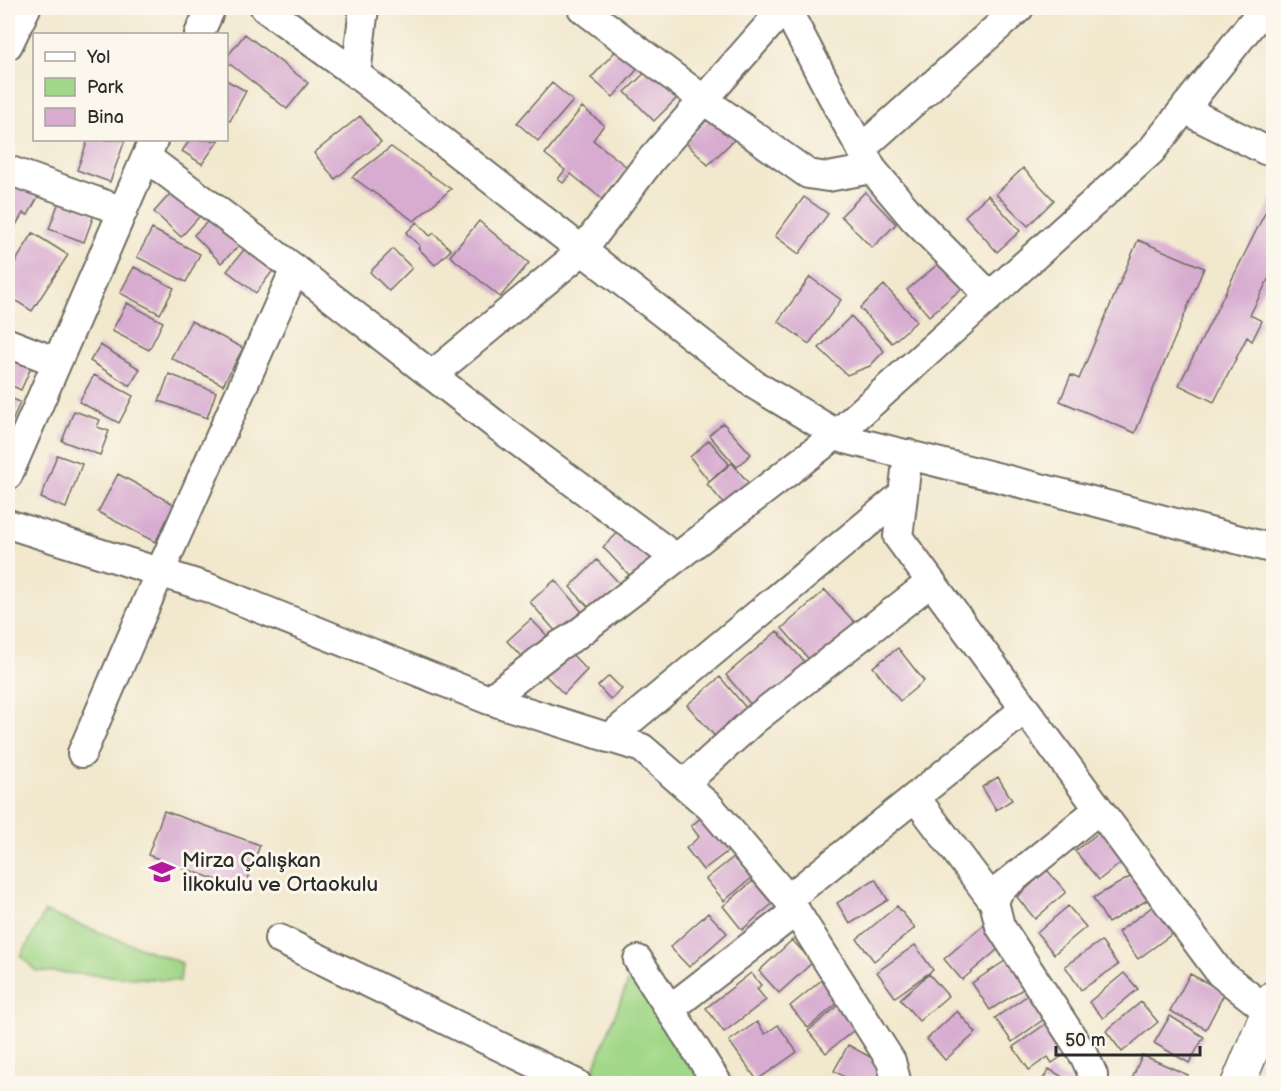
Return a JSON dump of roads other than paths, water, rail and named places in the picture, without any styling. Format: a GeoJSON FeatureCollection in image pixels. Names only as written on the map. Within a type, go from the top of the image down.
{"type":"FeatureCollection","features":[{"type":"Feature","properties":{"kind":"main road"},"geometry":{"type":"LineString","coordinates":[[1238,1083],[1271,1004]]}},
{"type":"Feature","properties":{"kind":"street"},"geometry":{"type":"LineString","coordinates":[[8,45],[26,8]]}},
{"type":"Feature","properties":{"kind":"street"},"geometry":{"type":"LineString","coordinates":[[199,33],[211,8]]}},
{"type":"Feature","properties":{"kind":"street"},"geometry":{"type":"LineString","coordinates":[[265,8],[356,74],[755,385],[845,439],[1274,549]]}},
{"type":"Feature","properties":{"kind":"street"},"geometry":{"type":"LineString","coordinates":[[356,74],[364,8]]}},
{"type":"Feature","properties":{"kind":"street"},"geometry":{"type":"LineString","coordinates":[[432,375],[582,251],[650,161],[785,8],[867,159],[914,219],[990,296]]}},
{"type":"Feature","properties":{"kind":"street"},"geometry":{"type":"LineString","coordinates":[[587,9],[704,100],[808,174],[828,177],[867,159],[1019,8]]}},
{"type":"Feature","properties":{"kind":"street"},"geometry":{"type":"LineString","coordinates":[[489,700],[837,434],[1151,151],[1264,8]]}},
{"type":"Feature","properties":{"kind":"street"},"geometry":{"type":"LineString","coordinates":[[1187,105],[1199,117],[1265,150],[1274,152]]}},
{"type":"Feature","properties":{"kind":"street"},"geometry":{"type":"LineString","coordinates":[[8,475],[150,148],[294,269],[496,425],[675,558]]}},
{"type":"Feature","properties":{"kind":"street"},"geometry":{"type":"LineString","coordinates":[[8,170],[123,211]]}},
{"type":"Feature","properties":{"kind":"street"},"geometry":{"type":"LineString","coordinates":[[82,753],[294,269]]}},
{"type":"Feature","properties":{"kind":"street"},"geometry":{"type":"LineString","coordinates":[[8,343],[57,362]]}},
{"type":"Feature","properties":{"kind":"street"},"geometry":{"type":"LineString","coordinates":[[908,454],[898,537],[1220,973],[1271,1004]]}},
{"type":"Feature","properties":{"kind":"street"},"geometry":{"type":"LineString","coordinates":[[609,738],[903,494]]}},
{"type":"Feature","properties":{"kind":"street"},"geometry":{"type":"LineString","coordinates":[[8,524],[209,588],[489,700],[642,748],[710,807],[792,905],[891,1061],[897,1083]]}},
{"type":"Feature","properties":{"kind":"street"},"geometry":{"type":"LineString","coordinates":[[684,784],[754,720],[931,582]]}},
{"type":"Feature","properties":{"kind":"street"},"geometry":{"type":"LineString","coordinates":[[670,1009],[915,797],[1025,709]]}},
{"type":"Feature","properties":{"kind":"street"},"geometry":{"type":"LineString","coordinates":[[915,797],[994,902],[1000,926],[1085,1057],[1093,1075],[1093,1083]]}},
{"type":"Feature","properties":{"kind":"street"},"geometry":{"type":"LineString","coordinates":[[994,902],[999,890],[1100,809]]}},
{"type":"Feature","properties":{"kind":"street"},"geometry":{"type":"LineString","coordinates":[[279,939],[568,1082]]}},
{"type":"Feature","properties":{"kind":"street"},"geometry":{"type":"LineString","coordinates":[[639,960],[718,1083]]}},
{"type":"Feature","properties":{"kind":"place","name":"Mirza Çalışkan İlkokulu ve Ortaokulu"},"geometry":{"type":"Point","coordinates":[162,872]}}]}
